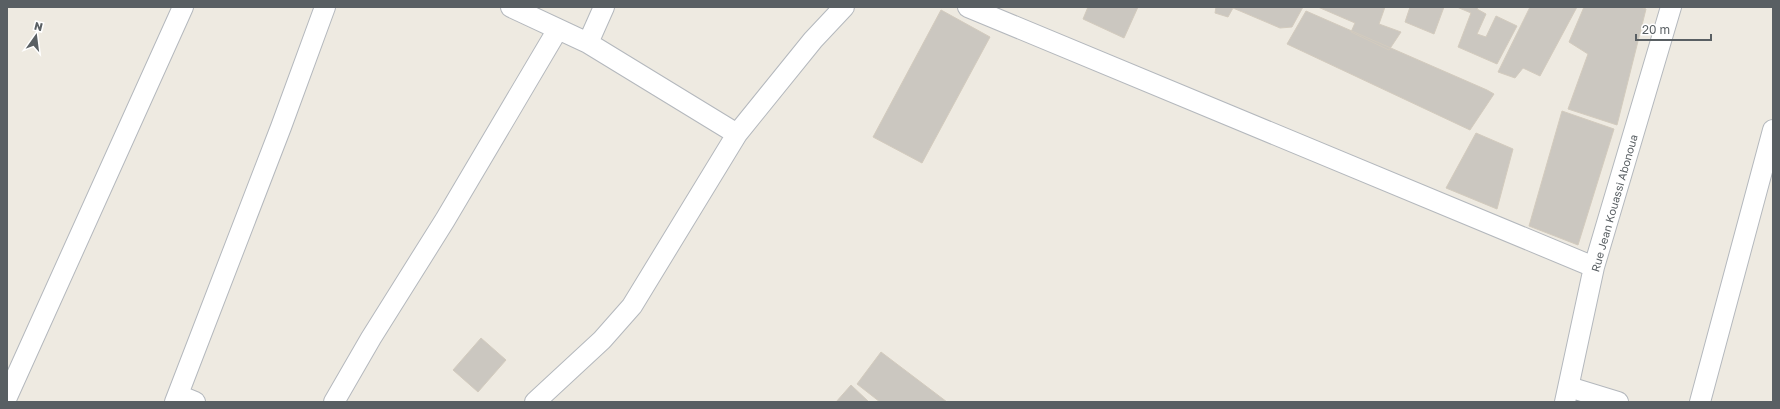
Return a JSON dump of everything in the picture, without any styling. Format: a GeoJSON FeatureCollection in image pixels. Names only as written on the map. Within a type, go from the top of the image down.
{"type":"FeatureCollection","features":[{"type":"Feature","properties":{"kind":"street"},"geometry":{"type":"LineString","coordinates":[[7,397],[183,7]]}},
{"type":"Feature","properties":{"kind":"street"},"geometry":{"type":"LineString","coordinates":[[183,400],[325,7]]}},
{"type":"Feature","properties":{"kind":"street"},"geometry":{"type":"LineString","coordinates":[[511,7],[588,43],[737,134]]}},
{"type":"Feature","properties":{"kind":"street"},"geometry":{"type":"LineString","coordinates":[[588,43],[604,7]]}},
{"type":"Feature","properties":{"kind":"street"},"geometry":{"type":"LineString","coordinates":[[535,402],[602,340],[632,306],[737,134],[812,40],[844,7]]}},
{"type":"Feature","properties":{"kind":"street"},"geometry":{"type":"LineString","coordinates":[[968,7],[1594,267]]}},
{"type":"Feature","properties":{"kind":"street","name":"Rue Jean Kouassi Abonoua"},"geometry":{"type":"LineString","coordinates":[[1567,395],[1594,267],[1669,8]]}},
{"type":"Feature","properties":{"kind":"street"},"geometry":{"type":"LineString","coordinates":[[334,402],[371,338],[445,220],[558,29]]}},
{"type":"Feature","properties":{"kind":"street"},"geometry":{"type":"LineString","coordinates":[[1700,402],[1773,130]]}},
{"type":"Feature","properties":{"kind":"street"},"geometry":{"type":"LineString","coordinates":[[1567,395],[1618,402]]}},
{"type":"Feature","properties":{"kind":"building"},"geometry":{"type":"Polygon","coordinates":[[[1088,7],[1138,7],[1124,38],[1083,19],[1088,7]]]}},
{"type":"Feature","properties":{"kind":"building"},"geometry":{"type":"Polygon","coordinates":[[[1216,7],[1303,7],[1292,27],[1280,28],[1233,8],[1228,17],[1215,13],[1216,7]]]}},
{"type":"Feature","properties":{"kind":"building"},"geometry":{"type":"Polygon","coordinates":[[[1318,7],[1385,7],[1379,24],[1401,32],[1389,50],[1351,32],[1355,23],[1318,7]]]}},
{"type":"Feature","properties":{"kind":"building"},"geometry":{"type":"Polygon","coordinates":[[[1410,7],[1444,7],[1434,34],[1405,22],[1410,7]]]}},
{"type":"Feature","properties":{"kind":"building"},"geometry":{"type":"Polygon","coordinates":[[[1457,7],[1478,7],[1477,9],[1486,14],[1477,34],[1486,37],[1496,16],[1517,26],[1497,64],[1458,47],[1471,13],[1457,7]]]}},
{"type":"Feature","properties":{"kind":"building"},"geometry":{"type":"Polygon","coordinates":[[[1530,7],[1577,7],[1540,76],[1523,68],[1515,78],[1498,72],[1530,7]]]}},
{"type":"Feature","properties":{"kind":"building"},"geometry":{"type":"Polygon","coordinates":[[[1584,7],[1640,7],[1646,9],[1617,125],[1568,109],[1588,54],[1569,42],[1584,7]]]}},
{"type":"Feature","properties":{"kind":"building"},"geometry":{"type":"Polygon","coordinates":[[[941,10],[990,37],[922,163],[873,137],[941,10]]]}},
{"type":"Feature","properties":{"kind":"building"},"geometry":{"type":"Polygon","coordinates":[[[1306,11],[1494,94],[1470,130],[1287,44],[1306,11]]]}},
{"type":"Feature","properties":{"kind":"building"},"geometry":{"type":"Polygon","coordinates":[[[1562,111],[1614,129],[1578,245],[1529,226],[1562,111]]]}},
{"type":"Feature","properties":{"kind":"building"},"geometry":{"type":"Polygon","coordinates":[[[1476,133],[1513,149],[1497,209],[1446,188],[1476,133]]]}},
{"type":"Feature","properties":{"kind":"building"},"geometry":{"type":"Polygon","coordinates":[[[481,338],[506,360],[478,392],[453,370],[481,338]]]}},
{"type":"Feature","properties":{"kind":"building"},"geometry":{"type":"Polygon","coordinates":[[[881,352],[947,402],[880,402],[857,384],[881,352]]]}},
{"type":"Feature","properties":{"kind":"building"},"geometry":{"type":"Polygon","coordinates":[[[851,385],[869,402],[836,402],[851,385]]]}}]}
